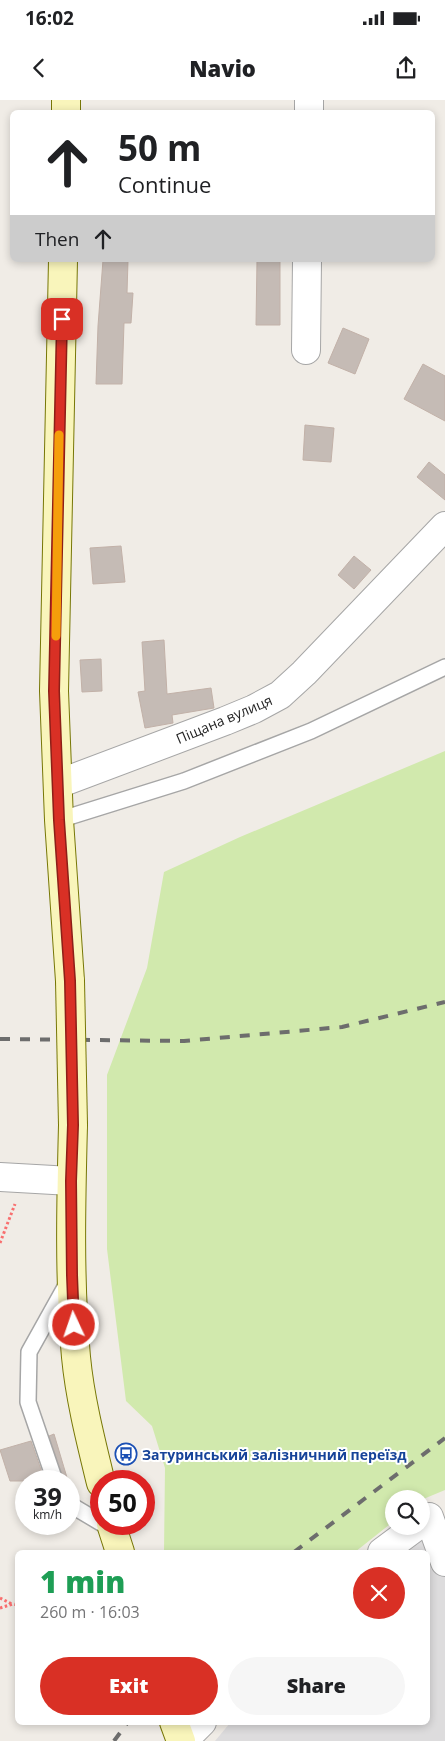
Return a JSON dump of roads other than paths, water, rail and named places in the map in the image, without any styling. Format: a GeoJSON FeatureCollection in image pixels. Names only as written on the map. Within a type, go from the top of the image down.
{"type":"FeatureCollection","features":[{"type":"Feature","properties":{"kind":"main road"},"geometry":{"type":"LineString","coordinates":[[63,262],[54,691],[59,820],[70,981],[73,1125],[71,1181],[72,1275],[76,1358],[89,1434],[98,1470]]}},
{"type":"Feature","properties":{"kind":"main road"},"geometry":{"type":"LineString","coordinates":[[175,1725],[182,1741]]}},
{"type":"Feature","properties":{"kind":"street"},"geometry":{"type":"LineString","coordinates":[[306,350],[307,262]]}},
{"type":"Feature","properties":{"kind":"street","name":"Піщана вулиця"},"geometry":{"type":"LineString","coordinates":[[58,784],[225,721],[280,695],[304,673],[445,526]]}},
{"type":"Feature","properties":{"kind":"street"},"geometry":{"type":"LineString","coordinates":[[13,1178],[71,1181]]}},
{"type":"Feature","properties":{"kind":"street"},"geometry":{"type":"LineString","coordinates":[[430,1524],[445,1562]]}},
{"type":"Feature","properties":{"kind":"street"},"geometry":{"type":"LineString","coordinates":[[385,1550],[406,1535]]}},
{"type":"Feature","properties":{"kind":"street"},"geometry":{"type":"LineString","coordinates":[[182,1741],[199,1725]]}},
{"type":"Feature","properties":{"kind":"lane"},"geometry":{"type":"LineString","coordinates":[[59,820],[184,781],[311,731],[445,667]]}},
{"type":"Feature","properties":{"kind":"lane"},"geometry":{"type":"LineString","coordinates":[[51,1470],[28,1402],[29,1352],[72,1275]]}},
{"type":"Feature","properties":{"kind":"railway"},"geometry":{"type":"LineString","coordinates":[[0,1039],[184,1041],[342,1027],[445,1002]]}},
{"type":"Feature","properties":{"kind":"railway"},"geometry":{"type":"LineString","coordinates":[[297,1550],[445,1438]]}},
{"type":"Feature","properties":{"kind":"railway"},"geometry":{"type":"LineString","coordinates":[[114,1741],[126,1725]]}},
{"type":"Feature","properties":{"kind":"place","name":"Затуринський залізничний переїзд"},"geometry":{"type":"Point","coordinates":[126,1454]}}]}
